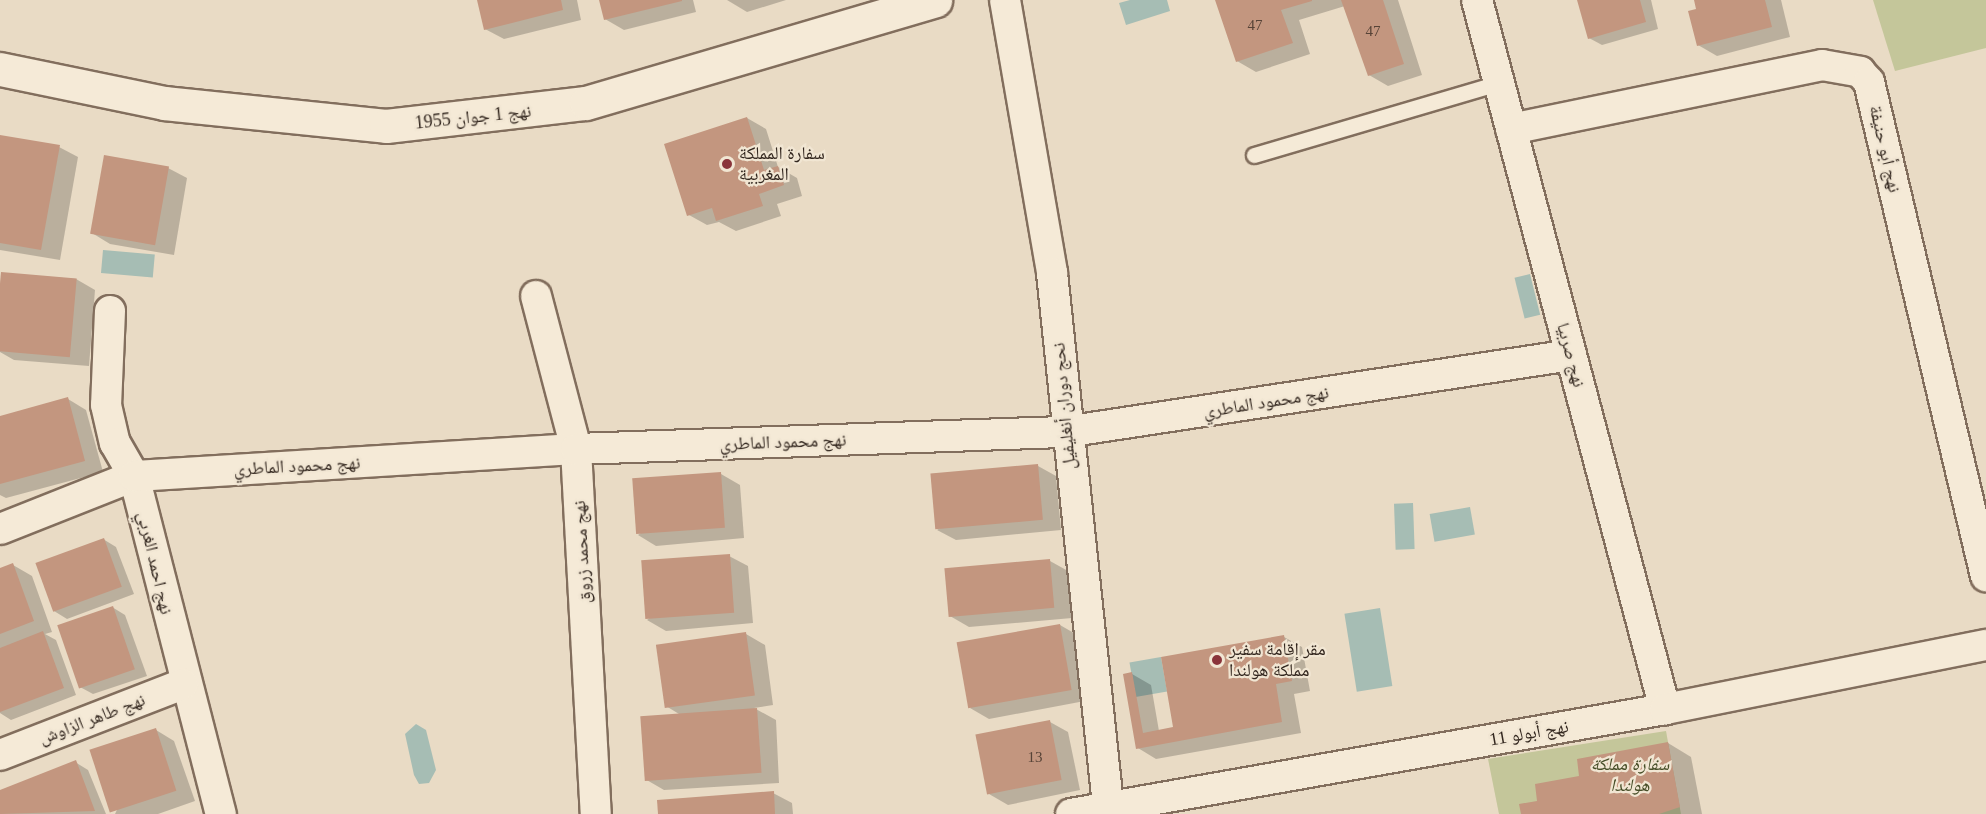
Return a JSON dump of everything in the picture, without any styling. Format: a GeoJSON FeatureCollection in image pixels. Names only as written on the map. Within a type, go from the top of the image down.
{"type":"FeatureCollection","features":[{"type":"Feature","properties":{"kind":"street","name":"نهج 1 جوان 1955"},"geometry":{"type":"LineString","coordinates":[[0,69],[164,104],[386,126],[586,104],[935,0]]}},
{"type":"Feature","properties":{"kind":"street","name":"نحج دوران أنغليفيل"},"geometry":{"type":"LineString","coordinates":[[1005,0],[1052,273],[1065,432],[1108,810]]}},
{"type":"Feature","properties":{"kind":"street","name":"نهج صربيا"},"geometry":{"type":"LineString","coordinates":[[1477,0],[1665,710]]}},
{"type":"Feature","properties":{"kind":"street","name":"نهج أبو حنيفة"},"geometry":{"type":"LineString","coordinates":[[1511,129],[1822,65],[1860,72],[1869,82],[1986,576]]}},
{"type":"Feature","properties":{"kind":"street","name":"نهج محمد زروق"},"geometry":{"type":"LineString","coordinates":[[536,296],[576,449],[597,814]]}},
{"type":"Feature","properties":{"kind":"street","name":"نهج احمد الغربي"},"geometry":{"type":"LineString","coordinates":[[110,311],[106,405],[116,443],[134,476],[183,684],[221,814]]}},
{"type":"Feature","properties":{"kind":"street","name":"نهج محمود الماطري"},"geometry":{"type":"LineString","coordinates":[[0,529],[134,476],[576,449],[1065,432],[1571,355]]}},
{"type":"Feature","properties":{"kind":"street","name":"نهج أبولو 11"},"geometry":{"type":"LineString","coordinates":[[1071,814],[1108,810],[1665,710],[1986,645]]}},
{"type":"Feature","properties":{"kind":"street","name":"نهج طاهر الزاوش"},"geometry":{"type":"LineString","coordinates":[[0,755],[183,684]]}},
{"type":"Feature","properties":{"kind":"lane"},"geometry":{"type":"LineString","coordinates":[[1254,155],[1499,83]]}},
{"type":"Feature","properties":{"kind":"green space"},"geometry":{"type":"Polygon","coordinates":[[[1873,0],[1986,0],[1986,48],[1895,71],[1873,0]]]}},
{"type":"Feature","properties":{"kind":"green space","name":"سفارة مملكة هولندا"},"geometry":{"type":"Polygon","coordinates":[[[1666,731],[1681,814],[1499,814],[1488,759],[1666,731]]]}},
{"type":"Feature","properties":{"kind":"shaded area"},"geometry":{"type":"Polygon","coordinates":[[[1130,0],[1167,0],[1170,11],[1126,25],[1119,3],[1130,0]]]}},
{"type":"Feature","properties":{"kind":"shaded area"},"geometry":{"type":"Polygon","coordinates":[[[103,250],[155,255],[153,277],[101,273],[103,250]]]}},
{"type":"Feature","properties":{"kind":"shaded area"},"geometry":{"type":"Polygon","coordinates":[[[1530,274],[1540,315],[1525,319],[1514,278],[1530,274]]]}},
{"type":"Feature","properties":{"kind":"shaded area"},"geometry":{"type":"Polygon","coordinates":[[[1413,503],[1415,549],[1396,550],[1394,504],[1413,503]]]}},
{"type":"Feature","properties":{"kind":"shaded area"},"geometry":{"type":"Polygon","coordinates":[[[1470,507],[1475,535],[1434,542],[1430,514],[1470,507]]]}},
{"type":"Feature","properties":{"kind":"shaded area"},"geometry":{"type":"Polygon","coordinates":[[[1380,608],[1392,686],[1357,692],[1344,614],[1380,608]]]}},
{"type":"Feature","properties":{"kind":"shaded area"},"geometry":{"type":"Polygon","coordinates":[[[1161,657],[1167,691],[1136,697],[1129,663],[1161,657]]]}},
{"type":"Feature","properties":{"kind":"shaded area"},"geometry":{"type":"Polygon","coordinates":[[[416,724],[426,730],[436,770],[429,783],[419,784],[414,775],[405,734],[416,724]]]}},
{"type":"Feature","properties":{"kind":"building"},"geometry":{"type":"Polygon","coordinates":[[[477,0],[561,0],[563,10],[484,30],[477,0]]]}},
{"type":"Feature","properties":{"kind":"building"},"geometry":{"type":"Polygon","coordinates":[[[599,0],[682,0],[682,1],[604,20],[599,0]]]}},
{"type":"Feature","properties":{"kind":"building"},"geometry":{"type":"Polygon","coordinates":[[[1215,0],[1312,1],[1281,10],[1293,43],[1236,62],[1215,0]]]}},
{"type":"Feature","properties":{"kind":"building"},"geometry":{"type":"Polygon","coordinates":[[[1341,0],[1383,0],[1404,64],[1368,76],[1341,0]]]}},
{"type":"Feature","properties":{"kind":"building"},"geometry":{"type":"Polygon","coordinates":[[[1577,0],[1640,0],[1646,22],[1588,39],[1577,0]]]}},
{"type":"Feature","properties":{"kind":"building"},"geometry":{"type":"Polygon","coordinates":[[[1694,0],[1765,0],[1772,27],[1697,46],[1688,11],[1696,9],[1694,0]]]}},
{"type":"Feature","properties":{"kind":"building"},"geometry":{"type":"Polygon","coordinates":[[[747,117],[764,170],[778,166],[784,185],[759,194],[763,206],[716,221],[712,208],[687,216],[664,144],[747,117]]]}},
{"type":"Feature","properties":{"kind":"building"},"geometry":{"type":"Polygon","coordinates":[[[0,135],[60,145],[41,250],[0,243],[0,135]]]}},
{"type":"Feature","properties":{"kind":"building"},"geometry":{"type":"Polygon","coordinates":[[[104,155],[169,166],[155,245],[90,234],[104,155]]]}},
{"type":"Feature","properties":{"kind":"building"},"geometry":{"type":"Polygon","coordinates":[[[1,272],[77,279],[70,357],[0,351],[1,272]]]}},
{"type":"Feature","properties":{"kind":"building"},"geometry":{"type":"Polygon","coordinates":[[[68,397],[85,461],[0,484],[0,416],[68,397]]]}},
{"type":"Feature","properties":{"kind":"building"},"geometry":{"type":"Polygon","coordinates":[[[1038,464],[1043,520],[935,529],[930,473],[1038,464]]]}},
{"type":"Feature","properties":{"kind":"building"},"geometry":{"type":"Polygon","coordinates":[[[721,472],[725,528],[636,534],[632,478],[721,472]]]}},
{"type":"Feature","properties":{"kind":"building"},"geometry":{"type":"Polygon","coordinates":[[[104,538],[122,587],[53,612],[35,563],[104,538]]]}},
{"type":"Feature","properties":{"kind":"building"},"geometry":{"type":"Polygon","coordinates":[[[730,554],[734,613],[645,619],[641,560],[730,554]]]}},
{"type":"Feature","properties":{"kind":"building"},"geometry":{"type":"Polygon","coordinates":[[[1050,559],[1054,608],[949,617],[944,568],[1050,559]]]}},
{"type":"Feature","properties":{"kind":"building"},"geometry":{"type":"Polygon","coordinates":[[[13,563],[34,621],[0,634],[0,568],[13,563]]]}},
{"type":"Feature","properties":{"kind":"building"},"geometry":{"type":"Polygon","coordinates":[[[113,606],[135,669],[79,689],[57,625],[113,606]]]}},
{"type":"Feature","properties":{"kind":"building"},"geometry":{"type":"Polygon","coordinates":[[[1060,624],[1072,690],[968,708],[957,642],[1060,624]]]}},
{"type":"Feature","properties":{"kind":"building"},"geometry":{"type":"Polygon","coordinates":[[[43,631],[64,688],[0,712],[0,648],[43,631]]]}},
{"type":"Feature","properties":{"kind":"building"},"geometry":{"type":"Polygon","coordinates":[[[746,632],[755,695],[665,708],[656,645],[746,632]]]}},
{"type":"Feature","properties":{"kind":"building"},"geometry":{"type":"Polygon","coordinates":[[[1284,635],[1292,681],[1276,684],[1282,722],[1136,749],[1123,674],[1132,672],[1143,733],[1173,727],[1161,657],[1284,635]]]}},
{"type":"Feature","properties":{"kind":"building"},"geometry":{"type":"Polygon","coordinates":[[[757,708],[762,773],[645,781],[640,716],[757,708]]]}},
{"type":"Feature","properties":{"kind":"building"},"geometry":{"type":"Polygon","coordinates":[[[1050,720],[1062,780],[987,794],[975,735],[1050,720]]]}},
{"type":"Feature","properties":{"kind":"building"},"geometry":{"type":"Polygon","coordinates":[[[156,728],[176,791],[110,812],[89,750],[156,728]]]}},
{"type":"Feature","properties":{"kind":"building","name":"سفارة مملكة هولندا"},"geometry":{"type":"Polygon","coordinates":[[[1668,742],[1680,807],[1659,814],[1521,814],[1519,804],[1537,801],[1535,784],[1579,776],[1577,759],[1668,742]]]}},
{"type":"Feature","properties":{"kind":"building"},"geometry":{"type":"Polygon","coordinates":[[[76,760],[95,811],[0,814],[0,790],[76,760]]]}},
{"type":"Feature","properties":{"kind":"building"},"geometry":{"type":"Polygon","coordinates":[[[774,791],[775,814],[658,814],[657,800],[774,791]]]}},
{"type":"Feature","properties":{"kind":"place","name":"سفارة المملكة المغربية"},"geometry":{"type":"Point","coordinates":[727,164]}},
{"type":"Feature","properties":{"kind":"place","name":"مقر إقامة سفير مملكة هولندا"},"geometry":{"type":"Point","coordinates":[1217,660]}}]}
